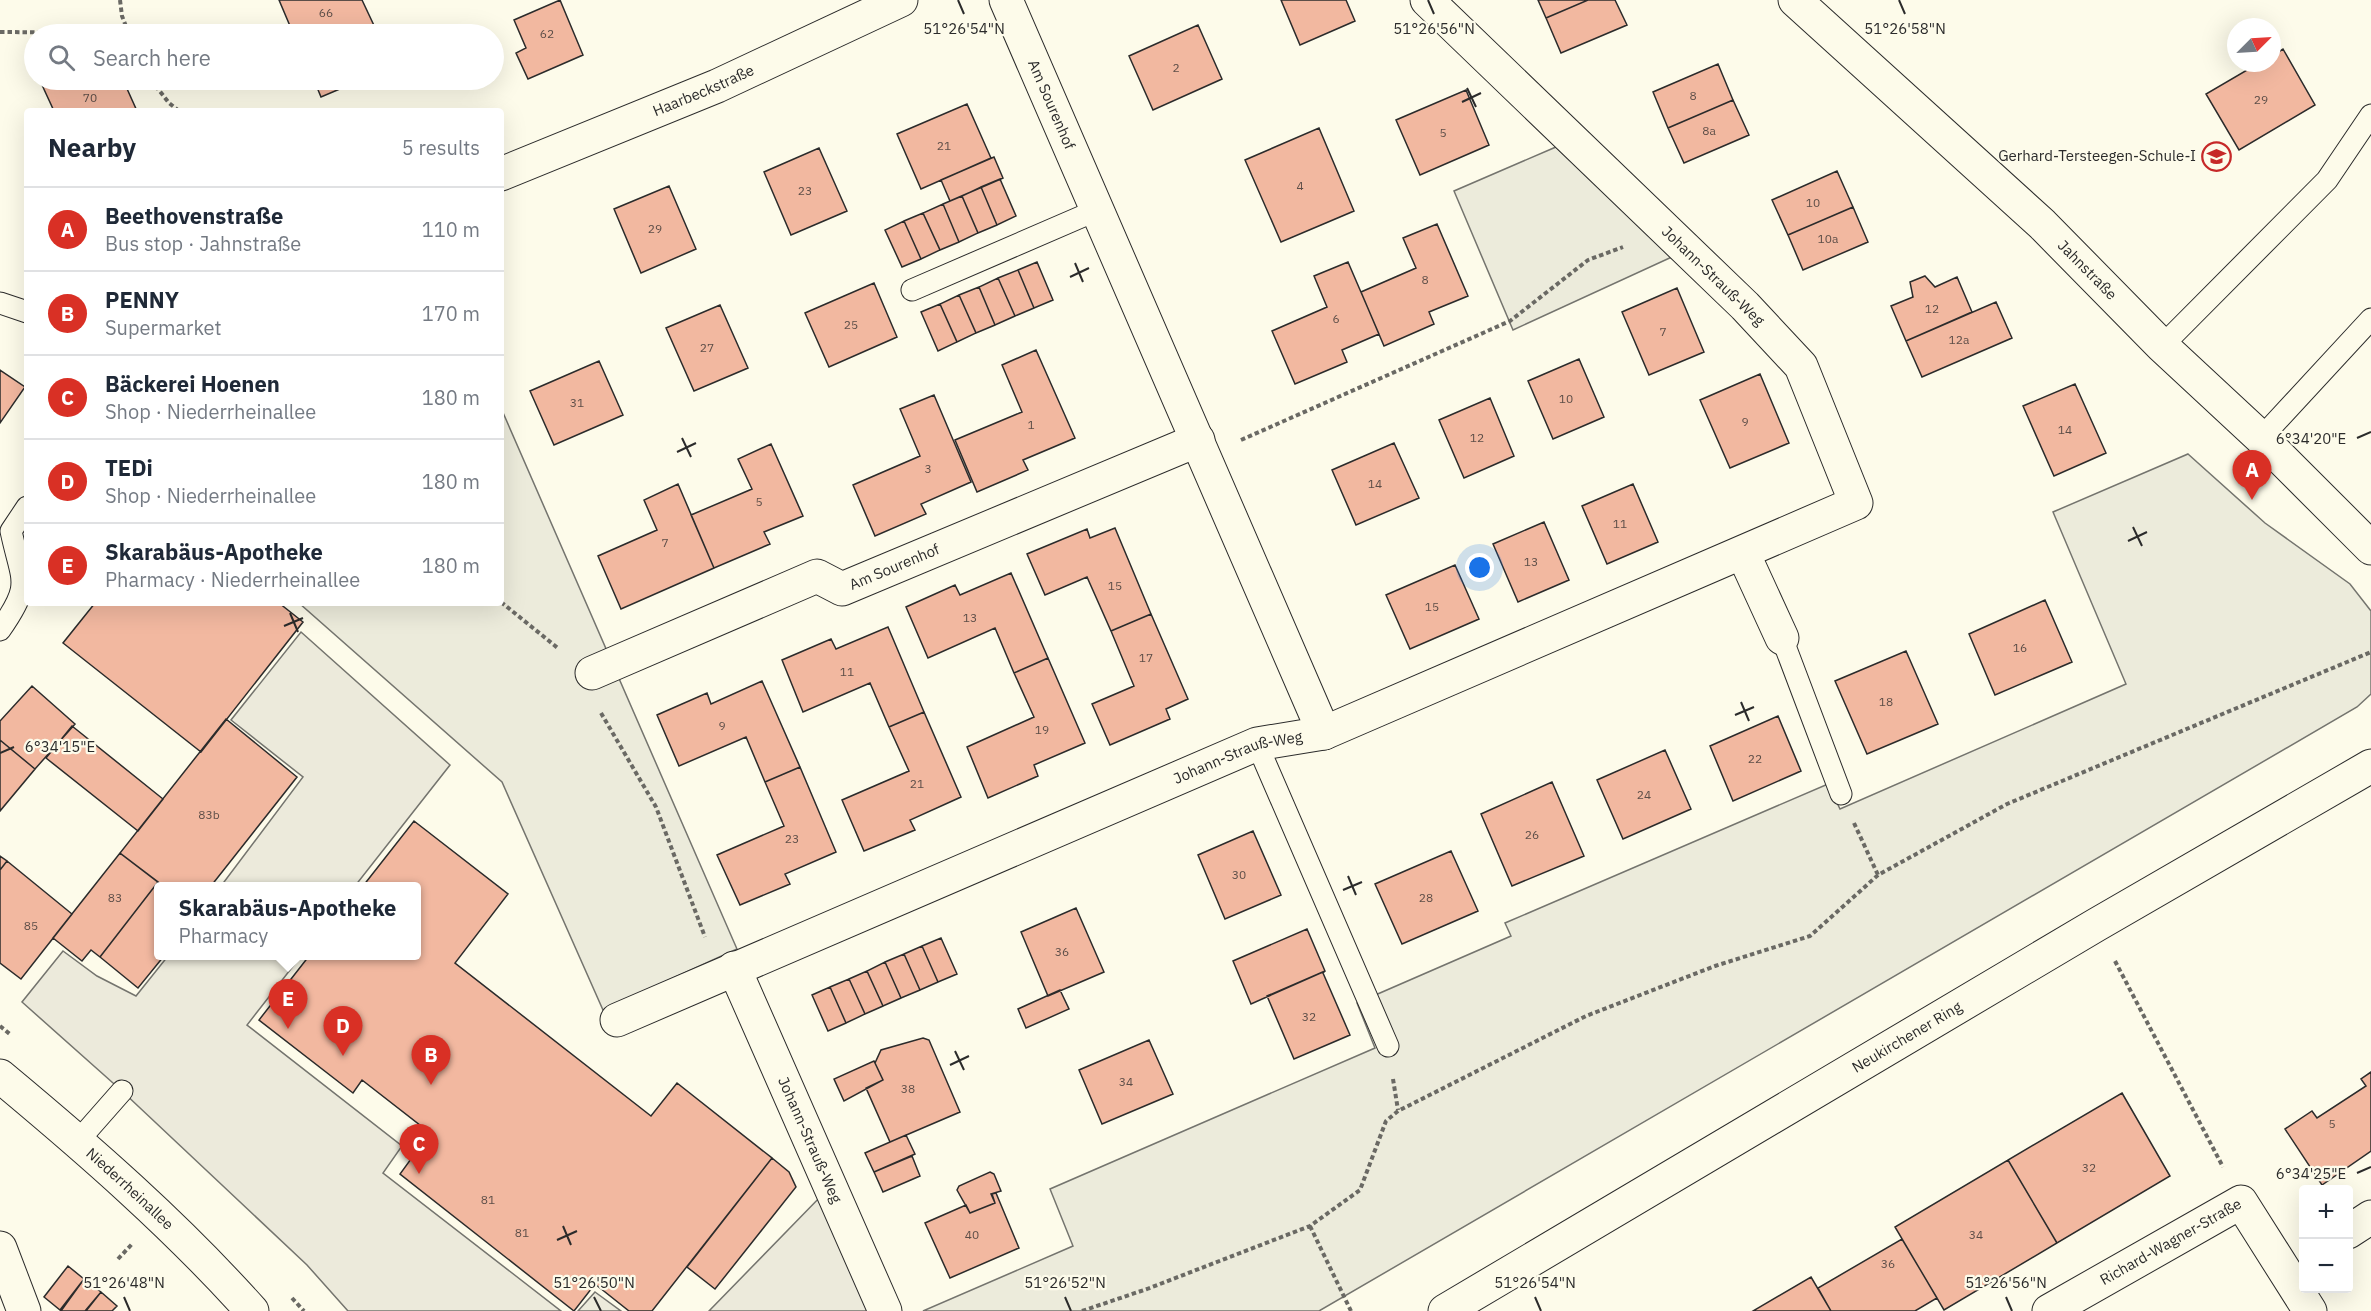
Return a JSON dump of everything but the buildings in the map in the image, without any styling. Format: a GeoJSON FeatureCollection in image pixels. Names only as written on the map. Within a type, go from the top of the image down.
{"type":"FeatureCollection","features":[{"type":"Feature","properties":{"kind":"street","name":"Haarbeckstraße"},"geometry":{"type":"LineString","coordinates":[[504,173],[717,86],[901,0]]}},
{"type":"Feature","properties":{"kind":"street","name":"Am Sourenhof"},"geometry":{"type":"LineString","coordinates":[[1006,0],[1324,733]]}},
{"type":"Feature","properties":{"kind":"street","name":"Johann-Strauß-Weg"},"geometry":{"type":"LineString","coordinates":[[617,1020],[1257,744],[1324,733],[1856,503],[1801,366],[1745,306],[1427,0]]}},
{"type":"Feature","properties":{"kind":"street","name":"Jahnstraße"},"geometry":{"type":"LineString","coordinates":[[1795,0],[2042,224],[2162,346],[2261,438],[2371,548]]}},
{"type":"Feature","properties":{"kind":"street","name":"Am Sourenhof"},"geometry":{"type":"LineString","coordinates":[[592,673],[818,576],[842,589],[1201,448]]}},
{"type":"Feature","properties":{"kind":"street"},"geometry":{"type":"LineString","coordinates":[[1743,553],[1782,638]]}},
{"type":"Feature","properties":{"kind":"street","name":"Neukirchener Ring"},"geometry":{"type":"LineString","coordinates":[[1445,1311],[2096,925],[2371,766]]}},
{"type":"Feature","properties":{"kind":"street","name":"Johann-Strauß-Weg"},"geometry":{"type":"LineString","coordinates":[[734,968],[885,1311]]}},
{"type":"Feature","properties":{"kind":"street","name":"Niederrheinallee"},"geometry":{"type":"LineString","coordinates":[[0,1076],[78,1141],[159,1214],[210,1264],[252,1311]]}},
{"type":"Feature","properties":{"kind":"street","name":"Richard-Wagner-Straße"},"geometry":{"type":"LineString","coordinates":[[2049,1311],[2241,1202],[2295,1266],[2310,1311]]}},
{"type":"Feature","properties":{"kind":"street"},"geometry":{"type":"LineString","coordinates":[[2353,1229],[2371,1217]]}},
{"type":"Feature","properties":{"kind":"street"},"geometry":{"type":"LineString","coordinates":[[0,1248],[24,1311]]}},
{"type":"Feature","properties":{"kind":"lane"},"geometry":{"type":"LineString","coordinates":[[2162,346],[2327,180],[2371,115]]}},
{"type":"Feature","properties":{"kind":"lane"},"geometry":{"type":"LineString","coordinates":[[912,290],[1097,210]]}},
{"type":"Feature","properties":{"kind":"lane"},"geometry":{"type":"LineString","coordinates":[[0,303],[24,311]]}},
{"type":"Feature","properties":{"kind":"lane"},"geometry":{"type":"LineString","coordinates":[[2261,438],[2371,319]]}},
{"type":"Feature","properties":{"kind":"lane"},"geometry":{"type":"LineString","coordinates":[[24,512],[11,531],[24,581]]}},
{"type":"Feature","properties":{"kind":"lane"},"geometry":{"type":"LineString","coordinates":[[0,630],[18,605],[24,588]]}},
{"type":"Feature","properties":{"kind":"lane"},"geometry":{"type":"LineString","coordinates":[[1782,638],[1841,795]]}},
{"type":"Feature","properties":{"kind":"lane"},"geometry":{"type":"LineString","coordinates":[[1257,744],[1388,1046]]}},
{"type":"Feature","properties":{"kind":"lane"},"geometry":{"type":"LineString","coordinates":[[78,1141],[122,1091]]}},
{"type":"Feature","properties":{"kind":"path"},"geometry":{"type":"LineString","coordinates":[[120,0],[125,24]]}},
{"type":"Feature","properties":{"kind":"path"},"geometry":{"type":"LineString","coordinates":[[0,32],[24,32]]}},
{"type":"Feature","properties":{"kind":"path"},"geometry":{"type":"LineString","coordinates":[[159,90],[175,108]]}},
{"type":"Feature","properties":{"kind":"path"},"geometry":{"type":"LineString","coordinates":[[1201,448],[1510,321],[1588,261],[1628,245],[1666,244],[1674,239]]}},
{"type":"Feature","properties":{"kind":"path"},"geometry":{"type":"LineString","coordinates":[[504,604],[592,673],[602,715],[656,807],[700,928],[717,959],[734,968]]}},
{"type":"Feature","properties":{"kind":"path"},"geometry":{"type":"LineString","coordinates":[[1082,1311],[1147,1289],[1310,1226],[1360,1190],[1386,1121],[1398,1110],[1586,1016],[1715,966],[1810,936],[1878,874],[2007,804],[2371,652]]}},
{"type":"Feature","properties":{"kind":"path"},"geometry":{"type":"LineString","coordinates":[[1841,795],[1878,874]]}},
{"type":"Feature","properties":{"kind":"path"},"geometry":{"type":"LineString","coordinates":[[2096,925],[2241,1202]]}},
{"type":"Feature","properties":{"kind":"path"},"geometry":{"type":"LineString","coordinates":[[1310,1226],[1352,1311]]}},
{"type":"Feature","properties":{"kind":"shaded area"},"geometry":{"type":"Polygon","coordinates":[[[1556,147],[1674,256],[1513,330],[1454,191],[1556,147]]]}},
{"type":"Feature","properties":{"kind":"shaded area"},"geometry":{"type":"Polygon","coordinates":[[[504,415],[737,949],[603,1010],[502,782],[302,606],[504,606],[504,415]]]}},
{"type":"Feature","properties":{"kind":"shaded area"},"geometry":{"type":"Polygon","coordinates":[[[2188,454],[2265,523],[2350,584],[2371,611],[2371,694],[2357,707],[1319,1311],[923,1311],[1073,1246],[1050,1189],[1375,1048],[1357,1003],[1511,936],[1505,923],[1828,784],[1840,809],[2126,684],[2053,512],[2188,454]]]}},
{"type":"Feature","properties":{"kind":"shaded area"},"geometry":{"type":"Polygon","coordinates":[[[301,632],[450,765],[358,882],[224,882],[303,777],[231,720],[301,632]]]}},
{"type":"Feature","properties":{"kind":"shaded area"},"geometry":{"type":"Polygon","coordinates":[[[63,951],[97,976],[136,996],[165,960],[298,960],[247,1025],[402,1146],[383,1173],[561,1311],[348,1311],[307,1265],[122,1091],[22,1002],[63,951]]]}},
{"type":"Feature","properties":{"kind":"shaded area"},"geometry":{"type":"Polygon","coordinates":[[[823,1194],[873,1311],[709,1311],[823,1194]]]}},
{"type":"Feature","properties":{"kind":"shaded area"},"geometry":{"type":"Polygon","coordinates":[[[595,1292],[621,1311],[578,1311],[595,1292]]]}},
{"type":"Feature","properties":{"kind":"place","name":"Gerhard-Tersteegen-Schule-I"},"geometry":{"type":"Point","coordinates":[2217,156]}},
{"type":"Feature","properties":{"kind":"place","name":"Beethovenstraße"},"geometry":{"type":"Point","coordinates":[2252,500]}},
{"type":"Feature","properties":{"kind":"place","name":"Skarabäus-Apotheke"},"geometry":{"type":"Point","coordinates":[288,1029]}},
{"type":"Feature","properties":{"kind":"place","name":"TEDi"},"geometry":{"type":"Point","coordinates":[343,1056]}},
{"type":"Feature","properties":{"kind":"place","name":"PENNY"},"geometry":{"type":"Point","coordinates":[431,1085]}},
{"type":"Feature","properties":{"kind":"place","name":"Bäckerei Hoenen"},"geometry":{"type":"Point","coordinates":[419,1174]}}]}
